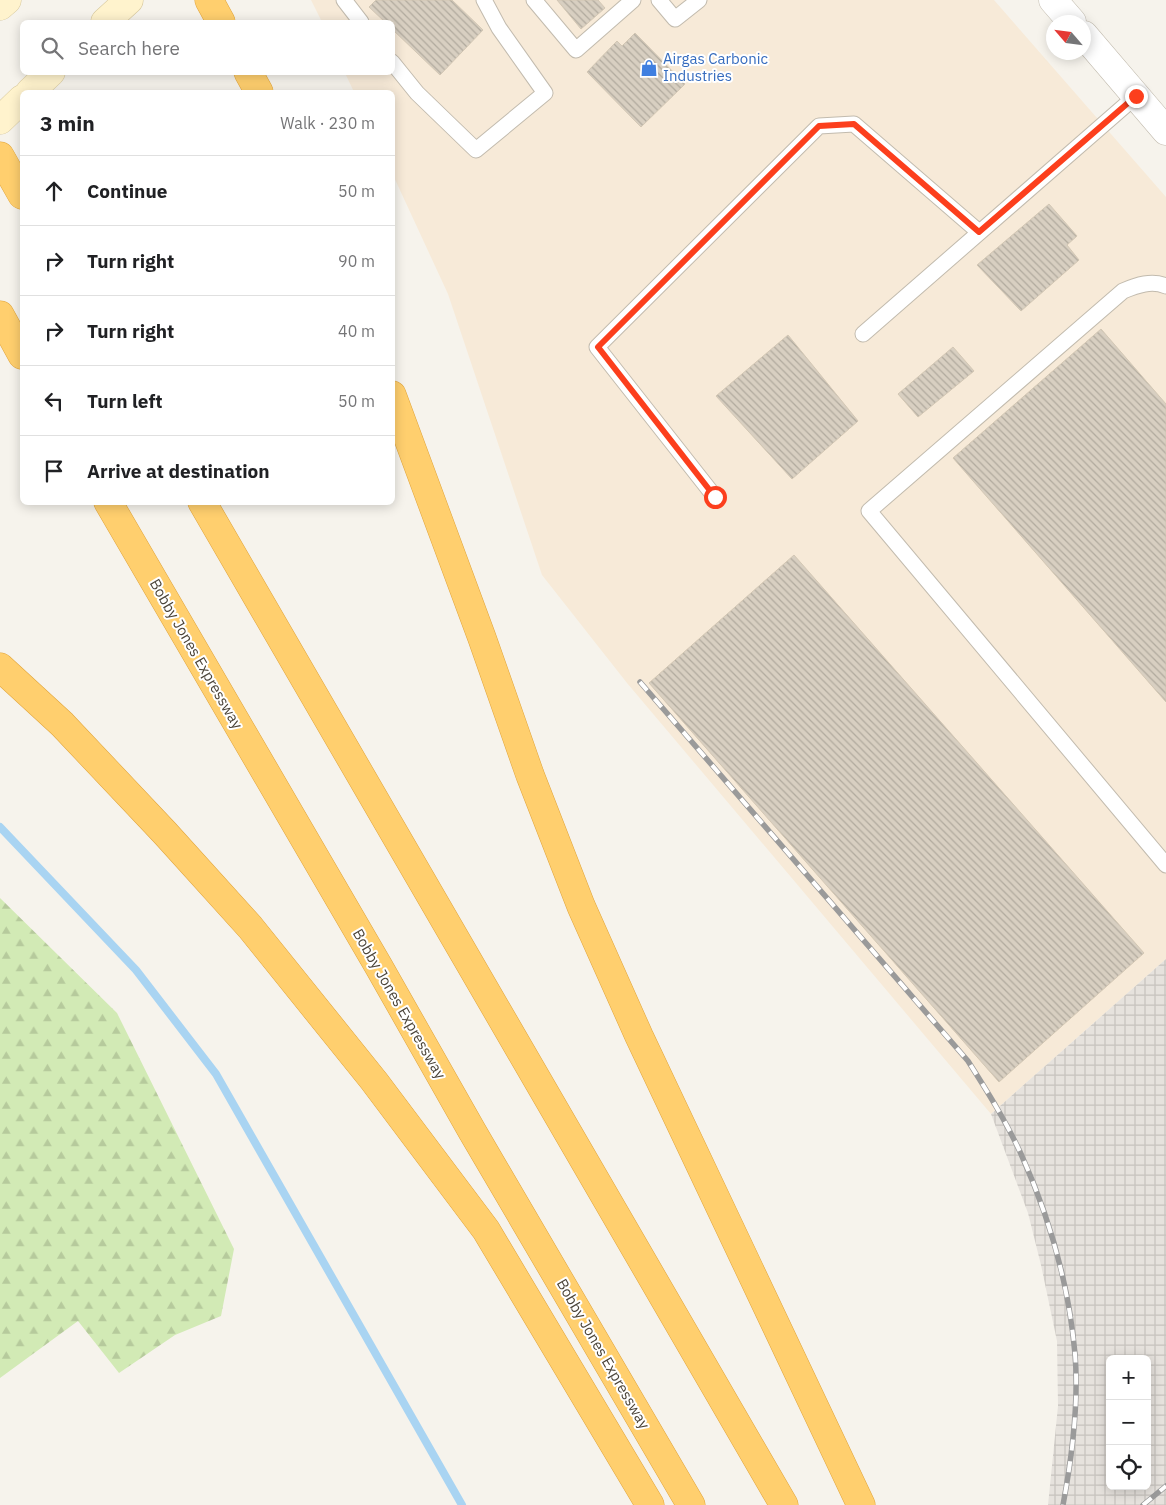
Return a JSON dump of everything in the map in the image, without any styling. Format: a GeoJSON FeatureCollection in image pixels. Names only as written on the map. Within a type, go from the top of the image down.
{"type":"FeatureCollection","features":[{"type":"Feature","properties":{"kind":"highway"},"geometry":{"type":"LineString","coordinates":[[209,0],[220,20]]}},
{"type":"Feature","properties":{"kind":"highway"},"geometry":{"type":"LineString","coordinates":[[231,0],[239,20]]}},
{"type":"Feature","properties":{"kind":"highway"},"geometry":{"type":"LineString","coordinates":[[250,75],[258,90]]}},
{"type":"Feature","properties":{"kind":"highway"},"geometry":{"type":"LineString","coordinates":[[268,75],[275,90]]}},
{"type":"Feature","properties":{"kind":"highway"},"geometry":{"type":"LineString","coordinates":[[0,156],[20,191]]}},
{"type":"Feature","properties":{"kind":"highway"},"geometry":{"type":"LineString","coordinates":[[0,316],[20,351]]}},
{"type":"Feature","properties":{"kind":"highway"},"geometry":{"type":"LineString","coordinates":[[395,403],[482,638],[530,775],[581,906],[639,1036],[861,1505]]}},
{"type":"Feature","properties":{"kind":"highway","name":"Bobby Jones Expressway"},"geometry":{"type":"LineString","coordinates":[[110,505],[384,975],[481,1147],[691,1505]]}},
{"type":"Feature","properties":{"kind":"highway"},"geometry":{"type":"LineString","coordinates":[[204,505],[784,1505]]}},
{"type":"Feature","properties":{"kind":"highway"},"geometry":{"type":"LineString","coordinates":[[0,667],[62,724],[165,833],[250,927],[374,1081],[486,1230],[650,1505]]}},
{"type":"Feature","properties":{"kind":"main road"},"geometry":{"type":"LineString","coordinates":[[0,6],[7,0]]}},
{"type":"Feature","properties":{"kind":"main road"},"geometry":{"type":"LineString","coordinates":[[106,20],[129,0]]}},
{"type":"Feature","properties":{"kind":"main road"},"geometry":{"type":"LineString","coordinates":[[32,90],[48,75]]}},
{"type":"Feature","properties":{"kind":"main road"},"geometry":{"type":"LineString","coordinates":[[0,120],[20,101]]}},
{"type":"Feature","properties":{"kind":"street"},"geometry":{"type":"LineString","coordinates":[[1053,0],[1066,15]]}},
{"type":"Feature","properties":{"kind":"street"},"geometry":{"type":"LineString","coordinates":[[1091,43],[1166,131]]}},
{"type":"Feature","properties":{"kind":"lane"},"geometry":{"type":"LineString","coordinates":[[344,0],[359,20]]}},
{"type":"Feature","properties":{"kind":"lane"},"geometry":{"type":"LineString","coordinates":[[395,66],[417,93],[476,150],[545,93],[499,28],[484,0]]}},
{"type":"Feature","properties":{"kind":"lane"},"geometry":{"type":"LineString","coordinates":[[534,0],[576,50],[633,0]]}},
{"type":"Feature","properties":{"kind":"lane"},"geometry":{"type":"LineString","coordinates":[[659,0],[675,19],[700,0]]}},
{"type":"Feature","properties":{"kind":"lane"},"geometry":{"type":"LineString","coordinates":[[863,334],[1136,96]]}},
{"type":"Feature","properties":{"kind":"lane"},"geometry":{"type":"LineString","coordinates":[[715,497],[598,347],[611,333],[819,126],[854,124],[979,232]]}},
{"type":"Feature","properties":{"kind":"lane"},"geometry":{"type":"LineString","coordinates":[[1164,858],[869,511],[1123,291],[1140,285],[1159,283],[1166,286]]}},
{"type":"Feature","properties":{"kind":"shaded area"},"geometry":{"type":"Polygon","coordinates":[[[311,0],[994,0],[1166,197],[1166,959],[991,1114],[627,683],[542,575],[448,294],[395,179],[395,90],[353,90],[346,75],[395,75],[395,20],[321,20],[311,0]]]}},
{"type":"Feature","properties":{"kind":"shaded area"},"geometry":{"type":"Polygon","coordinates":[[[1166,959],[1166,1505],[1048,1505],[1058,1406],[1057,1341],[1028,1213],[991,1114],[1166,959]]]}},
{"type":"Feature","properties":{"kind":"green space"},"geometry":{"type":"Polygon","coordinates":[[[0,898],[117,1013],[234,1249],[221,1316],[175,1335],[119,1373],[78,1321],[0,1378],[0,898]]]}},
{"type":"Feature","properties":{"kind":"building"},"geometry":{"type":"Polygon","coordinates":[[[376,0],[452,0],[483,30],[440,75],[395,32],[395,20],[383,20],[369,7],[376,0]]]}},
{"type":"Feature","properties":{"kind":"building"},"geometry":{"type":"Polygon","coordinates":[[[557,0],[598,0],[605,8],[581,29],[557,0]]]}},
{"type":"Feature","properties":{"kind":"building"},"geometry":{"type":"Polygon","coordinates":[[[635,33],[685,84],[641,127],[587,72],[617,41],[622,46],[635,33]]]}},
{"type":"Feature","properties":{"kind":"building"},"geometry":{"type":"Polygon","coordinates":[[[1049,204],[1077,236],[1067,245],[1079,260],[1021,311],[977,265],[1049,204]]]}},
{"type":"Feature","properties":{"kind":"building"},"geometry":{"type":"Polygon","coordinates":[[[1101,329],[1166,404],[1166,702],[953,458],[1101,329]]]}},
{"type":"Feature","properties":{"kind":"building"},"geometry":{"type":"Polygon","coordinates":[[[788,335],[858,421],[792,479],[716,396],[788,335]]]}},
{"type":"Feature","properties":{"kind":"building"},"geometry":{"type":"Polygon","coordinates":[[[953,347],[974,371],[918,417],[898,394],[953,347]]]}},
{"type":"Feature","properties":{"kind":"building"},"geometry":{"type":"Polygon","coordinates":[[[794,555],[1144,953],[999,1082],[649,683],[794,555]]]}},
{"type":"Feature","properties":{"kind":"waterway"},"geometry":{"type":"LineString","coordinates":[[0,827],[136,970],[216,1074],[462,1505]]}},
{"type":"Feature","properties":{"kind":"railway"},"geometry":{"type":"LineString","coordinates":[[640,682],[968,1061],[1009,1130],[1031,1178],[1049,1227],[1063,1277],[1072,1328],[1076,1392],[1072,1449],[1063,1505]]}},
{"type":"Feature","properties":{"kind":"railway"},"geometry":{"type":"LineString","coordinates":[[1143,1505],[1166,1486]]}},
{"type":"Feature","properties":{"kind":"place","name":"Airgas Carbonic Industries"},"geometry":{"type":"Point","coordinates":[649,68]}},
{"type":"Feature","properties":{"kind":"route"},"geometry":{"type":"LineString","coordinates":[[715,497],[598,347],[819,126],[854,124],[979,232],[1136,96]]}}]}
